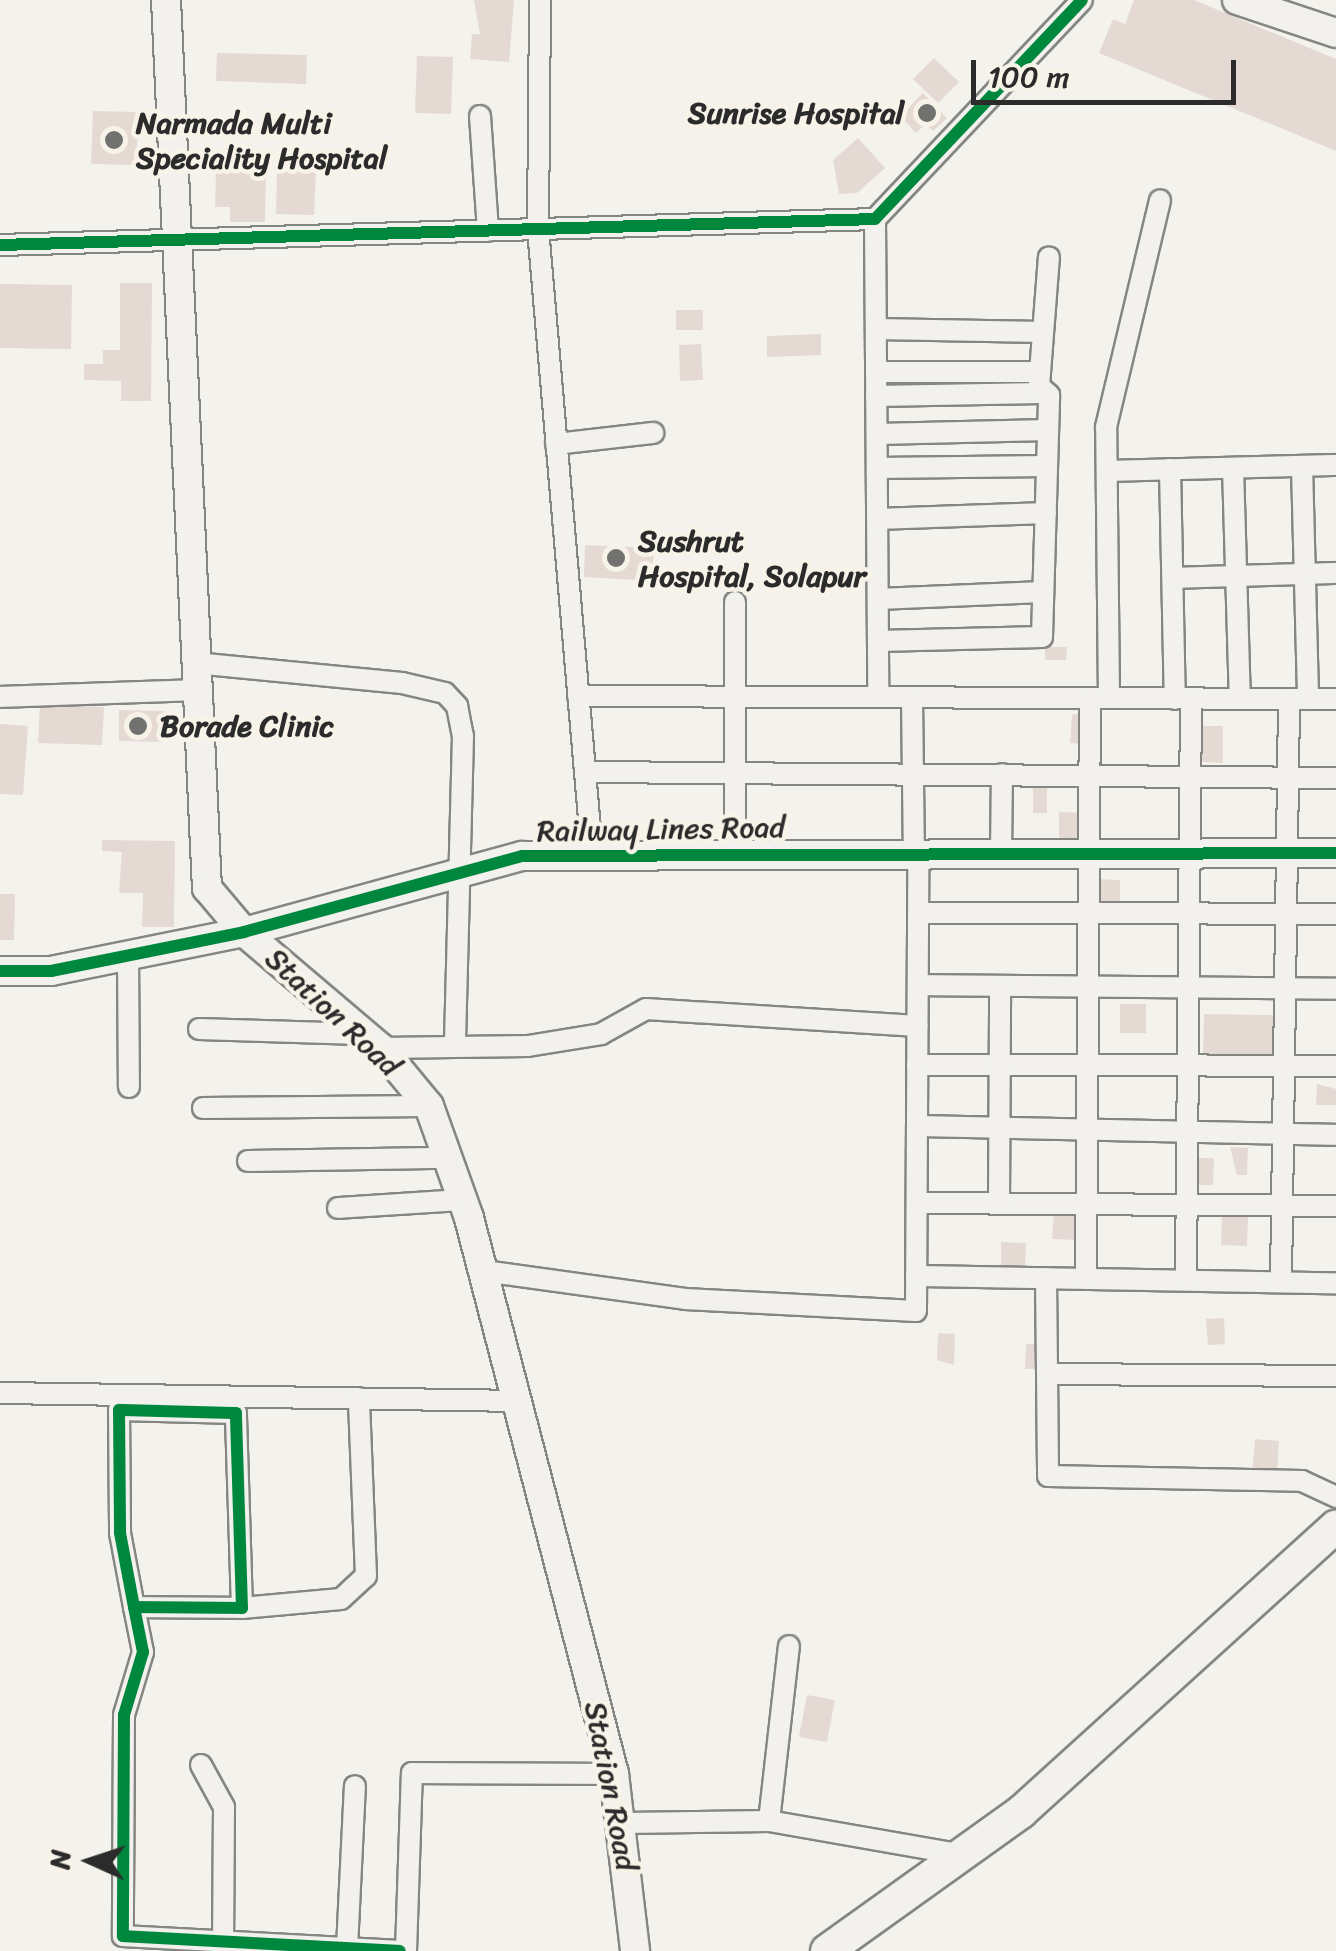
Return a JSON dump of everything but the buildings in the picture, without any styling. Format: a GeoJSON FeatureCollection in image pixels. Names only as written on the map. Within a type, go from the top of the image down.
{"type":"FeatureCollection","features":[{"type":"Feature","properties":{"kind":"main road","name":"Station Road"},"geometry":{"type":"LineString","coordinates":[[166,0],[207,888],[244,932],[302,975],[429,1106],[464,1200],[484,1271],[614,1774],[624,1823],[635,1951]]}},
{"type":"Feature","properties":{"kind":"main road"},"geometry":{"type":"LineString","coordinates":[[1238,0],[1336,33]]}},
{"type":"Feature","properties":{"kind":"main road","name":"Railway Lines Road"},"geometry":{"type":"LineString","coordinates":[[0,970],[51,972],[244,932],[458,869],[592,853],[1336,853]]}},
{"type":"Feature","properties":{"kind":"main road"},"geometry":{"type":"LineString","coordinates":[[827,1951],[965,1855],[1336,1526]]}},
{"type":"Feature","properties":{"kind":"main road"},"geometry":{"type":"LineString","coordinates":[[859,1951],[1048,1810],[1336,1552]]}},
{"type":"Feature","properties":{"kind":"street"},"geometry":{"type":"LineString","coordinates":[[540,0],[538,229],[592,853]]}},
{"type":"Feature","properties":{"kind":"street"},"geometry":{"type":"LineString","coordinates":[[878,697],[875,219],[1082,0]]}},
{"type":"Feature","properties":{"kind":"street"},"geometry":{"type":"LineString","coordinates":[[480,116],[488,230]]}},
{"type":"Feature","properties":{"kind":"street"},"geometry":{"type":"LineString","coordinates":[[1086,1279],[1084,1130],[1092,914],[1091,774],[1100,698],[1106,427],[1160,200]]}},
{"type":"Feature","properties":{"kind":"street"},"geometry":{"type":"LineString","coordinates":[[0,245],[875,219]]}},
{"type":"Feature","properties":{"kind":"street"},"geometry":{"type":"LineString","coordinates":[[878,641],[1042,637],[1050,394],[1041,382],[1049,257]]}},
{"type":"Feature","properties":{"kind":"street"},"geometry":{"type":"LineString","coordinates":[[876,330],[1043,332]]}},
{"type":"Feature","properties":{"kind":"street"},"geometry":{"type":"LineString","coordinates":[[876,372],[1041,382]]}},
{"type":"Feature","properties":{"kind":"street"},"geometry":{"type":"LineString","coordinates":[[876,396],[1041,382]]}},
{"type":"Feature","properties":{"kind":"street"},"geometry":{"type":"LineString","coordinates":[[877,434],[1048,430]]}},
{"type":"Feature","properties":{"kind":"street"},"geometry":{"type":"LineString","coordinates":[[556,444],[653,433]]}},
{"type":"Feature","properties":{"kind":"street"},"geometry":{"type":"LineString","coordinates":[[1107,471],[1336,465]]}},
{"type":"Feature","properties":{"kind":"street"},"geometry":{"type":"LineString","coordinates":[[877,468],[1047,466]]}},
{"type":"Feature","properties":{"kind":"street"},"geometry":{"type":"LineString","coordinates":[[1280,1282],[1286,853],[1305,574],[1302,466]]}},
{"type":"Feature","properties":{"kind":"street"},"geometry":{"type":"LineString","coordinates":[[1233,468],[1240,699]]}},
{"type":"Feature","properties":{"kind":"street"},"geometry":{"type":"LineString","coordinates":[[1170,470],[1173,578],[1188,776],[1186,1280]]}},
{"type":"Feature","properties":{"kind":"street"},"geometry":{"type":"LineString","coordinates":[[877,519],[1046,513]]}},
{"type":"Feature","properties":{"kind":"street"},"geometry":{"type":"LineString","coordinates":[[1173,578],[1336,573]]}},
{"type":"Feature","properties":{"kind":"street"},"geometry":{"type":"LineString","coordinates":[[878,600],[1043,592]]}},
{"type":"Feature","properties":{"kind":"street"},"geometry":{"type":"LineString","coordinates":[[735,602],[735,853]]}},
{"type":"Feature","properties":{"kind":"street"},"geometry":{"type":"LineString","coordinates":[[0,697],[196,677],[446,693],[463,736],[455,1042]]}},
{"type":"Feature","properties":{"kind":"street"},"geometry":{"type":"LineString","coordinates":[[578,696],[1336,700]]}},
{"type":"Feature","properties":{"kind":"street"},"geometry":{"type":"LineString","coordinates":[[484,1271],[685,1298],[916,1311],[918,913],[912,697]]}},
{"type":"Feature","properties":{"kind":"street"},"geometry":{"type":"LineString","coordinates":[[585,772],[1336,778]]}},
{"type":"Feature","properties":{"kind":"street"},"geometry":{"type":"LineString","coordinates":[[1000,853],[1002,774]]}},
{"type":"Feature","properties":{"kind":"street"},"geometry":{"type":"LineString","coordinates":[[918,913],[1336,914]]}},
{"type":"Feature","properties":{"kind":"street"},"geometry":{"type":"LineString","coordinates":[[128,956],[129,1088]]}},
{"type":"Feature","properties":{"kind":"street"},"geometry":{"type":"LineString","coordinates":[[918,985],[1336,990]]}},
{"type":"Feature","properties":{"kind":"street"},"geometry":{"type":"LineString","coordinates":[[999,1204],[1000,986]]}},
{"type":"Feature","properties":{"kind":"street"},"geometry":{"type":"LineString","coordinates":[[199,1029],[370,1041],[528,1046],[601,1034],[646,1008],[917,1026]]}},
{"type":"Feature","properties":{"kind":"street"},"geometry":{"type":"LineString","coordinates":[[917,1065],[1336,1066]]}},
{"type":"Feature","properties":{"kind":"street"},"geometry":{"type":"LineString","coordinates":[[203,1108],[429,1106]]}},
{"type":"Feature","properties":{"kind":"street"},"geometry":{"type":"LineString","coordinates":[[917,1126],[1336,1135]]}},
{"type":"Feature","properties":{"kind":"street"},"geometry":{"type":"LineString","coordinates":[[248,1162],[448,1158]]}},
{"type":"Feature","properties":{"kind":"street"},"geometry":{"type":"LineString","coordinates":[[338,1208],[464,1200]]}},
{"type":"Feature","properties":{"kind":"street"},"geometry":{"type":"LineString","coordinates":[[916,1203],[1336,1206]]}},
{"type":"Feature","properties":{"kind":"street"},"geometry":{"type":"LineString","coordinates":[[916,1276],[1336,1283]]}},
{"type":"Feature","properties":{"kind":"street"},"geometry":{"type":"LineString","coordinates":[[1046,1278],[1048,1476],[1302,1481],[1336,1497]]}},
{"type":"Feature","properties":{"kind":"street"},"geometry":{"type":"LineString","coordinates":[[1048,1374],[1336,1376]]}},
{"type":"Feature","properties":{"kind":"street"},"geometry":{"type":"LineString","coordinates":[[0,1393],[518,1401]]}},
{"type":"Feature","properties":{"kind":"street"},"geometry":{"type":"LineString","coordinates":[[134,1607],[242,1608],[340,1599],[366,1576],[359,1398]]}},
{"type":"Feature","properties":{"kind":"street"},"geometry":{"type":"LineString","coordinates":[[242,1608],[236,1414],[119,1410],[120,1532],[143,1652],[124,1715],[123,1936],[403,1951],[412,1773],[614,1774]]}},
{"type":"Feature","properties":{"kind":"street"},"geometry":{"type":"LineString","coordinates":[[769,1821],[789,1646]]}},
{"type":"Feature","properties":{"kind":"street"},"geometry":{"type":"LineString","coordinates":[[201,1765],[224,1807],[223,1942]]}},
{"type":"Feature","properties":{"kind":"street"},"geometry":{"type":"LineString","coordinates":[[347,1948],[356,1786]]}},
{"type":"Feature","properties":{"kind":"street"},"geometry":{"type":"LineString","coordinates":[[624,1823],[769,1821],[965,1855]]}},
{"type":"Feature","properties":{"kind":"cycle path"},"geometry":{"type":"LineString","coordinates":[[0,245],[875,219],[1082,0]]}},
{"type":"Feature","properties":{"kind":"cycle path"},"geometry":{"type":"LineString","coordinates":[[0,971],[51,971],[244,932],[522,856],[1336,853]]}},
{"type":"Feature","properties":{"kind":"cycle path"},"geometry":{"type":"LineString","coordinates":[[134,1607],[242,1608],[236,1413],[119,1410],[120,1533],[134,1607],[143,1652],[124,1715],[123,1936],[400,1951]]}},
{"type":"Feature","properties":{"kind":"place","name":"Sunrise Hospital"},"geometry":{"type":"Point","coordinates":[927,113]}},
{"type":"Feature","properties":{"kind":"place","name":"Narmada Multi Speciality Hospital"},"geometry":{"type":"Point","coordinates":[114,140]}},
{"type":"Feature","properties":{"kind":"place","name":"Sushrut Hospital, Solapur"},"geometry":{"type":"Point","coordinates":[616,558]}},
{"type":"Feature","properties":{"kind":"place","name":"Borade Clinic"},"geometry":{"type":"Point","coordinates":[138,726]}}]}
